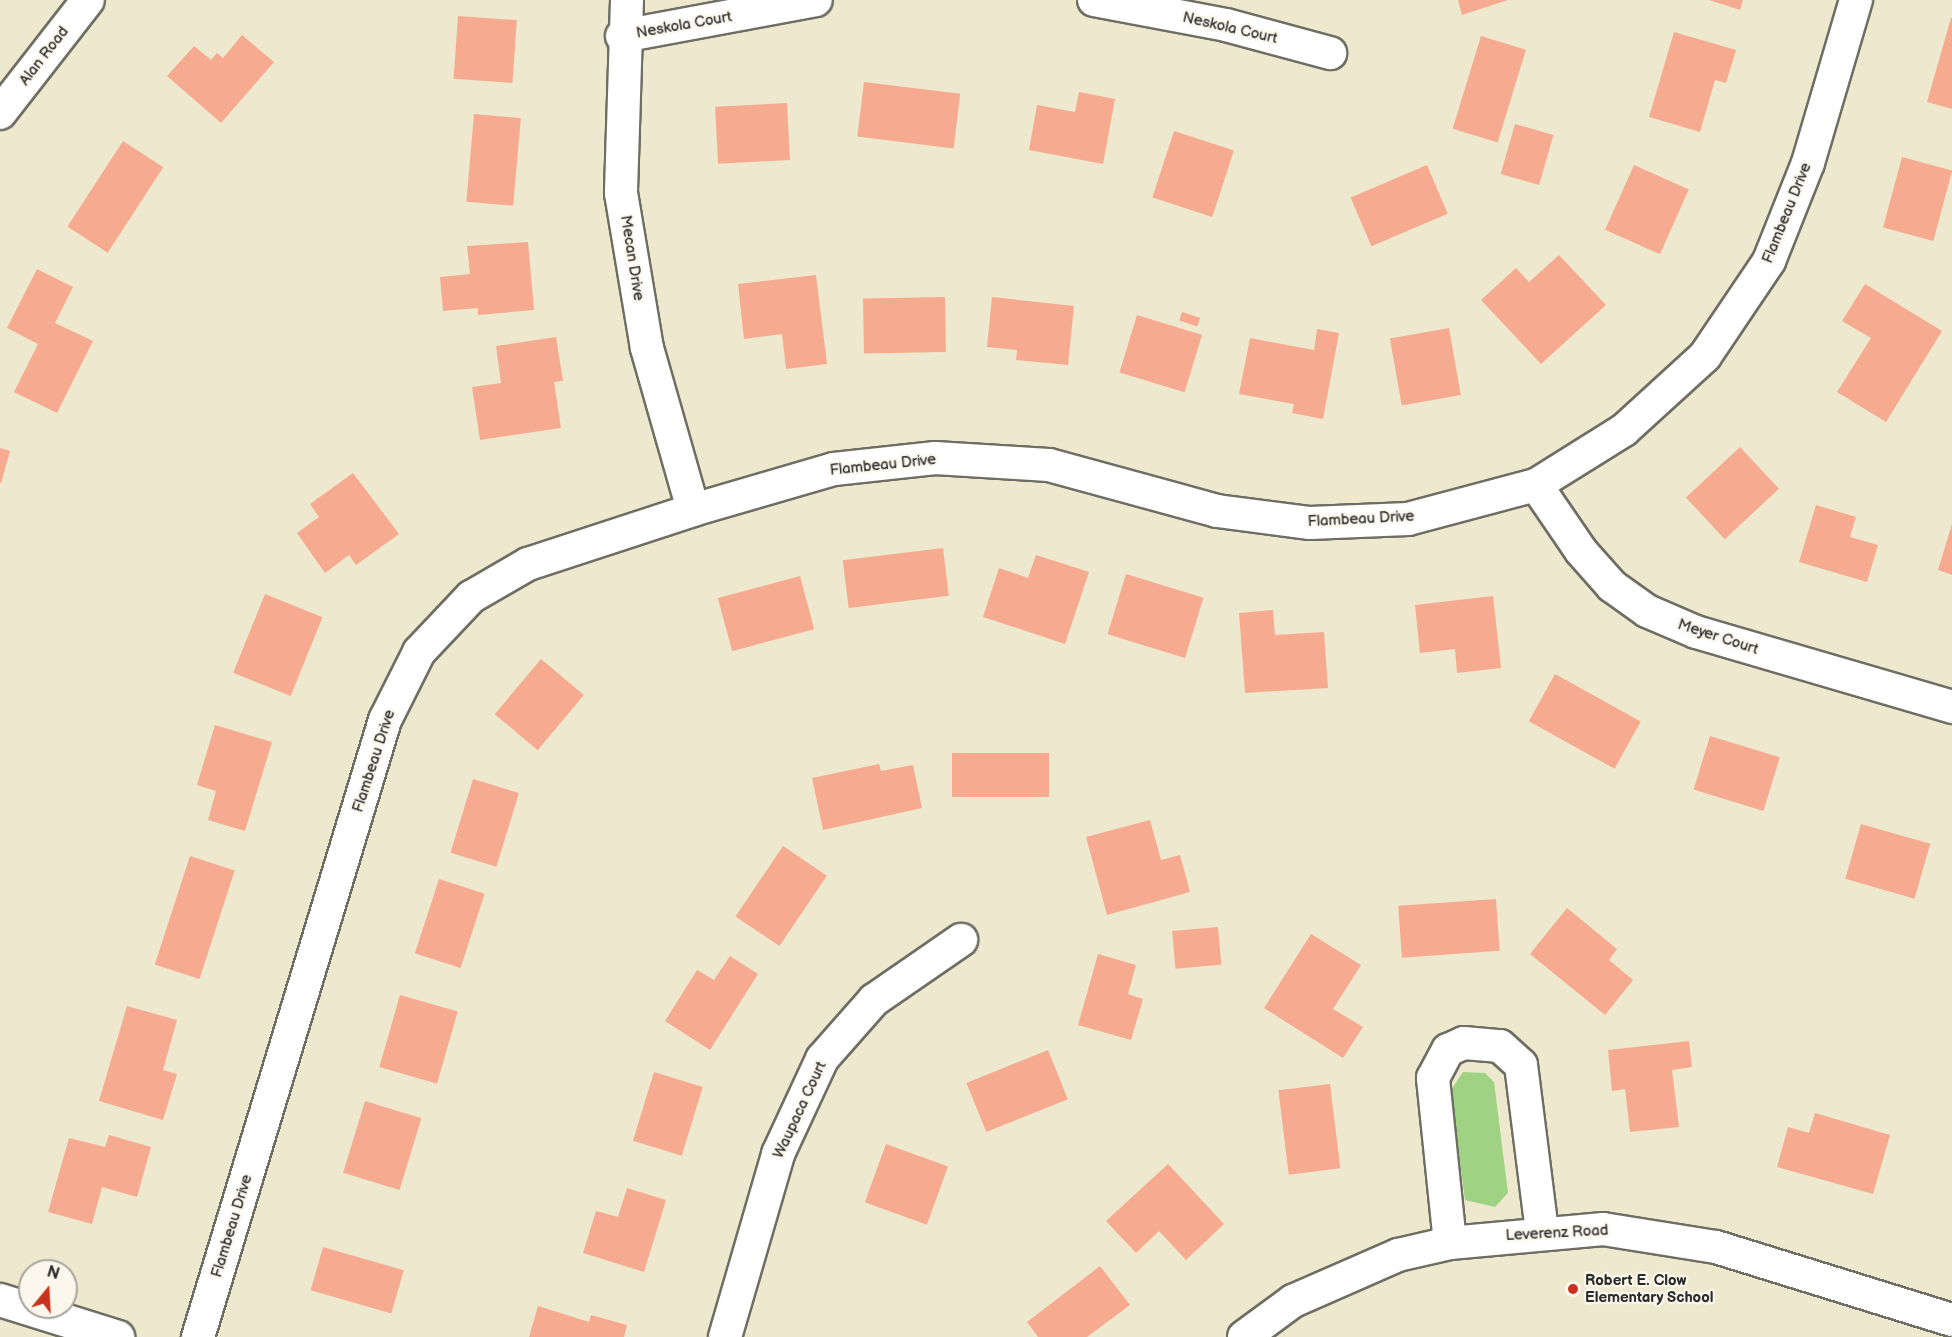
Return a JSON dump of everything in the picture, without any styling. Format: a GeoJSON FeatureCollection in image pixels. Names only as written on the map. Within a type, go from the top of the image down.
{"type":"FeatureCollection","features":[{"type":"Feature","properties":{"kind":"street","name":"Alan Road"},"geometry":{"type":"LineString","coordinates":[[0,113],[88,0]]}},
{"type":"Feature","properties":{"kind":"street","name":"Mecan Drive"},"geometry":{"type":"LineString","coordinates":[[627,0],[622,36],[621,193],[646,348],[693,510]]}},
{"type":"Feature","properties":{"kind":"street","name":"Neskola Court"},"geometry":{"type":"LineString","coordinates":[[622,36],[816,0]]}},
{"type":"Feature","properties":{"kind":"street","name":"Neskola Court"},"geometry":{"type":"LineString","coordinates":[[1094,0],[1227,25],[1330,53]]}},
{"type":"Feature","properties":{"kind":"street","name":"Flambeau Drive"},"geometry":{"type":"LineString","coordinates":[[198,1337],[385,720],[419,651],[471,597],[528,564],[693,510],[834,469],[935,458],[1049,465],[1217,511],[1310,523],[1408,519],[1536,485],[1624,430],[1705,356],[1769,261],[1808,163],[1856,0]]}},
{"type":"Feature","properties":{"kind":"street","name":"Meyer Court"},"geometry":{"type":"LineString","coordinates":[[1536,485],[1581,551],[1612,586],[1647,611],[1696,632],[1952,707]]}},
{"type":"Feature","properties":{"kind":"street","name":"Waupaca Court"},"geometry":{"type":"LineString","coordinates":[[725,1337],[778,1154],[822,1059],[874,1000],[961,940]]}},
{"type":"Feature","properties":{"kind":"street"},"geometry":{"type":"LineString","coordinates":[[1450,1243],[1433,1078],[1448,1050],[1464,1043],[1500,1046],[1521,1065],[1542,1231]]}},
{"type":"Feature","properties":{"kind":"street","name":"Leverenz Road"},"geometry":{"type":"LineString","coordinates":[[1244,1337],[1332,1281],[1450,1243],[1542,1231],[1603,1229],[1716,1247],[1952,1320]]}},
{"type":"Feature","properties":{"kind":"street"},"geometry":{"type":"LineString","coordinates":[[0,1300],[118,1337]]}},
{"type":"Feature","properties":{"kind":"green space"},"geometry":{"type":"Polygon","coordinates":[[[1463,1072],[1485,1073],[1494,1082],[1508,1193],[1495,1207],[1465,1200],[1451,1090],[1463,1072]]]}},
{"type":"Feature","properties":{"kind":"building"},"geometry":{"type":"Polygon","coordinates":[[[1458,0],[1508,0],[1462,15],[1458,0]]]}},
{"type":"Feature","properties":{"kind":"building"},"geometry":{"type":"Polygon","coordinates":[[[1709,0],[1743,0],[1740,10],[1709,0]]]}},
{"type":"Feature","properties":{"kind":"building"},"geometry":{"type":"Polygon","coordinates":[[[458,16],[517,20],[512,83],[454,79],[458,16]]]}},
{"type":"Feature","properties":{"kind":"building"},"geometry":{"type":"Polygon","coordinates":[[[1952,18],[1952,109],[1927,102],[1952,18]]]}},
{"type":"Feature","properties":{"kind":"building"},"geometry":{"type":"Polygon","coordinates":[[[1674,32],[1736,50],[1726,83],[1715,80],[1700,132],[1649,117],[1674,32]]]}},
{"type":"Feature","properties":{"kind":"building"},"geometry":{"type":"Polygon","coordinates":[[[242,35],[274,62],[221,123],[167,76],[194,46],[211,60],[217,53],[223,58],[242,35]]]}},
{"type":"Feature","properties":{"kind":"building"},"geometry":{"type":"Polygon","coordinates":[[[1481,36],[1526,50],[1498,143],[1453,129],[1481,36]]]}},
{"type":"Feature","properties":{"kind":"building"},"geometry":{"type":"Polygon","coordinates":[[[864,82],[960,94],[954,148],[857,137],[864,82]]]}},
{"type":"Feature","properties":{"kind":"building"},"geometry":{"type":"Polygon","coordinates":[[[1079,92],[1115,99],[1103,164],[1029,150],[1037,105],[1075,112],[1079,92]]]}},
{"type":"Feature","properties":{"kind":"building"},"geometry":{"type":"Polygon","coordinates":[[[787,103],[790,160],[718,164],[715,107],[787,103]]]}},
{"type":"Feature","properties":{"kind":"building"},"geometry":{"type":"Polygon","coordinates":[[[474,114],[521,118],[513,206],[466,202],[474,114]]]}},
{"type":"Feature","properties":{"kind":"building"},"geometry":{"type":"Polygon","coordinates":[[[1515,124],[1553,135],[1539,185],[1501,174],[1515,124]]]}},
{"type":"Feature","properties":{"kind":"building"},"geometry":{"type":"Polygon","coordinates":[[[1174,131],[1234,150],[1212,217],[1152,198],[1174,131]]]}},
{"type":"Feature","properties":{"kind":"building"},"geometry":{"type":"Polygon","coordinates":[[[123,141],[163,167],[108,253],[67,227],[123,141]]]}},
{"type":"Feature","properties":{"kind":"building"},"geometry":{"type":"Polygon","coordinates":[[[1902,157],[1952,170],[1933,241],[1883,228],[1902,157]]]}},
{"type":"Feature","properties":{"kind":"building"},"geometry":{"type":"Polygon","coordinates":[[[1427,165],[1448,214],[1371,246],[1351,197],[1427,165]]]}},
{"type":"Feature","properties":{"kind":"building"},"geometry":{"type":"Polygon","coordinates":[[[1634,165],[1689,189],[1660,254],[1605,230],[1634,165]]]}},
{"type":"Feature","properties":{"kind":"building"},"geometry":{"type":"Polygon","coordinates":[[[528,242],[534,310],[478,315],[478,308],[443,311],[440,277],[470,274],[467,246],[528,242]]]}},
{"type":"Feature","properties":{"kind":"building"},"geometry":{"type":"Polygon","coordinates":[[[1559,255],[1606,305],[1541,364],[1481,300],[1516,268],[1529,282],[1559,255]]]}},
{"type":"Feature","properties":{"kind":"building"},"geometry":{"type":"Polygon","coordinates":[[[37,269],[73,287],[55,323],[93,341],[57,413],[14,392],[38,344],[7,328],[37,269]]]}},
{"type":"Feature","properties":{"kind":"building"},"geometry":{"type":"Polygon","coordinates":[[[816,275],[827,364],[786,369],[782,334],[744,339],[738,284],[816,275]]]}},
{"type":"Feature","properties":{"kind":"building"},"geometry":{"type":"Polygon","coordinates":[[[1865,284],[1942,331],[1886,422],[1837,392],[1871,338],[1842,321],[1865,284]]]}},
{"type":"Feature","properties":{"kind":"building"},"geometry":{"type":"Polygon","coordinates":[[[945,297],[946,352],[864,353],[863,298],[945,297]]]}},
{"type":"Feature","properties":{"kind":"building"},"geometry":{"type":"Polygon","coordinates":[[[992,297],[1074,306],[1068,365],[1016,360],[1017,350],[987,347],[992,297]]]}},
{"type":"Feature","properties":{"kind":"building"},"geometry":{"type":"Polygon","coordinates":[[[1182,312],[1200,318],[1197,326],[1179,321],[1182,312]]]}},
{"type":"Feature","properties":{"kind":"building"},"geometry":{"type":"Polygon","coordinates":[[[1137,315],[1202,335],[1184,392],[1119,372],[1137,315]]]}},
{"type":"Feature","properties":{"kind":"building"},"geometry":{"type":"Polygon","coordinates":[[[1449,328],[1461,395],[1402,405],[1390,338],[1449,328]]]}},
{"type":"Feature","properties":{"kind":"building"},"geometry":{"type":"Polygon","coordinates":[[[1317,329],[1339,333],[1323,419],[1292,413],[1294,404],[1239,394],[1250,338],[1314,350],[1317,329]]]}},
{"type":"Feature","properties":{"kind":"building"},"geometry":{"type":"Polygon","coordinates":[[[556,337],[563,381],[554,382],[561,428],[480,440],[472,387],[501,383],[496,346],[556,337]]]}},
{"type":"Feature","properties":{"kind":"building"},"geometry":{"type":"Polygon","coordinates":[[[1740,447],[1779,489],[1725,539],[1686,497],[1740,447]]]}},
{"type":"Feature","properties":{"kind":"building"},"geometry":{"type":"Polygon","coordinates":[[[0,448],[10,451],[1,483],[0,483],[0,448]]]}},
{"type":"Feature","properties":{"kind":"building"},"geometry":{"type":"Polygon","coordinates":[[[353,473],[399,534],[356,565],[349,555],[325,573],[297,533],[319,517],[310,504],[353,473]]]}},
{"type":"Feature","properties":{"kind":"building"},"geometry":{"type":"Polygon","coordinates":[[[1816,505],[1856,517],[1850,537],[1878,545],[1867,582],[1799,562],[1816,505]]]}},
{"type":"Feature","properties":{"kind":"building"},"geometry":{"type":"Polygon","coordinates":[[[1952,524],[1952,575],[1938,570],[1952,524]]]}},
{"type":"Feature","properties":{"kind":"building"},"geometry":{"type":"Polygon","coordinates":[[[943,548],[949,596],[849,608],[843,560],[943,548]]]}},
{"type":"Feature","properties":{"kind":"building"},"geometry":{"type":"Polygon","coordinates":[[[1036,555],[1089,572],[1065,644],[983,617],[999,568],[1028,578],[1036,555]]]}},
{"type":"Feature","properties":{"kind":"building"},"geometry":{"type":"Polygon","coordinates":[[[1126,574],[1203,598],[1185,658],[1108,634],[1126,574]]]}},
{"type":"Feature","properties":{"kind":"building"},"geometry":{"type":"Polygon","coordinates":[[[800,576],[814,629],[732,651],[718,598],[800,576]]]}},
{"type":"Feature","properties":{"kind":"building"},"geometry":{"type":"Polygon","coordinates":[[[265,594],[322,617],[291,696],[233,673],[265,594]]]}},
{"type":"Feature","properties":{"kind":"building"},"geometry":{"type":"Polygon","coordinates":[[[1493,596],[1501,668],[1457,673],[1455,649],[1420,653],[1415,605],[1493,596]]]}},
{"type":"Feature","properties":{"kind":"building"},"geometry":{"type":"Polygon","coordinates":[[[1273,610],[1275,635],[1324,632],[1328,688],[1245,693],[1239,613],[1273,610]]]}},
{"type":"Feature","properties":{"kind":"building"},"geometry":{"type":"Polygon","coordinates":[[[541,659],[584,695],[538,750],[495,714],[541,659]]]}},
{"type":"Feature","properties":{"kind":"building"},"geometry":{"type":"Polygon","coordinates":[[[1555,674],[1641,722],[1615,769],[1529,721],[1555,674]]]}},
{"type":"Feature","properties":{"kind":"building"},"geometry":{"type":"Polygon","coordinates":[[[215,725],[272,742],[245,831],[208,820],[216,791],[197,785],[215,725]]]}},
{"type":"Feature","properties":{"kind":"building"},"geometry":{"type":"Polygon","coordinates":[[[1710,736],[1780,757],[1763,811],[1694,790],[1710,736]]]}},
{"type":"Feature","properties":{"kind":"building"},"geometry":{"type":"Polygon","coordinates":[[[952,753],[1049,753],[1049,797],[952,797],[952,753]]]}},
{"type":"Feature","properties":{"kind":"building"},"geometry":{"type":"Polygon","coordinates":[[[879,764],[881,771],[913,765],[922,808],[823,830],[812,778],[879,764]]]}},
{"type":"Feature","properties":{"kind":"building"},"geometry":{"type":"Polygon","coordinates":[[[473,779],[519,793],[496,867],[450,853],[473,779]]]}},
{"type":"Feature","properties":{"kind":"building"},"geometry":{"type":"Polygon","coordinates":[[[1150,820],[1161,860],[1180,855],[1190,892],[1107,915],[1086,837],[1150,820]]]}},
{"type":"Feature","properties":{"kind":"building"},"geometry":{"type":"Polygon","coordinates":[[[1861,824],[1930,844],[1914,899],[1845,879],[1861,824]]]}},
{"type":"Feature","properties":{"kind":"building"},"geometry":{"type":"Polygon","coordinates":[[[783,846],[827,876],[779,946],[735,916],[783,846]]]}},
{"type":"Feature","properties":{"kind":"building"},"geometry":{"type":"Polygon","coordinates":[[[190,856],[235,871],[199,979],[155,964],[190,856]]]}},
{"type":"Feature","properties":{"kind":"building"},"geometry":{"type":"Polygon","coordinates":[[[439,879],[485,894],[461,968],[415,953],[439,879]]]}},
{"type":"Feature","properties":{"kind":"building"},"geometry":{"type":"Polygon","coordinates":[[[1496,899],[1500,951],[1402,958],[1398,906],[1496,899]]]}},
{"type":"Feature","properties":{"kind":"building"},"geometry":{"type":"Polygon","coordinates":[[[1567,908],[1617,949],[1609,960],[1633,980],[1605,1015],[1530,954],[1567,908]]]}},
{"type":"Feature","properties":{"kind":"building"},"geometry":{"type":"Polygon","coordinates":[[[1218,927],[1221,965],[1175,969],[1172,931],[1218,927]]]}},
{"type":"Feature","properties":{"kind":"building"},"geometry":{"type":"Polygon","coordinates":[[[1311,934],[1361,965],[1333,1009],[1363,1027],[1343,1058],[1264,1008],[1311,934]]]}},
{"type":"Feature","properties":{"kind":"building"},"geometry":{"type":"Polygon","coordinates":[[[1098,954],[1136,965],[1128,994],[1143,999],[1131,1040],[1078,1025],[1098,954]]]}},
{"type":"Feature","properties":{"kind":"building"},"geometry":{"type":"Polygon","coordinates":[[[730,956],[758,974],[710,1050],[665,1021],[697,970],[714,980],[730,956]]]}},
{"type":"Feature","properties":{"kind":"building"},"geometry":{"type":"Polygon","coordinates":[[[400,995],[458,1012],[437,1084],[379,1067],[400,995]]]}},
{"type":"Feature","properties":{"kind":"building"},"geometry":{"type":"Polygon","coordinates":[[[127,1006],[177,1020],[163,1070],[177,1074],[163,1120],[99,1101],[127,1006]]]}},
{"type":"Feature","properties":{"kind":"building"},"geometry":{"type":"Polygon","coordinates":[[[1689,1041],[1692,1067],[1672,1070],[1679,1127],[1630,1132],[1625,1089],[1612,1091],[1608,1050],[1689,1041]]]}},
{"type":"Feature","properties":{"kind":"building"},"geometry":{"type":"Polygon","coordinates":[[[1048,1050],[1068,1099],[986,1132],[966,1083],[1048,1050]]]}},
{"type":"Feature","properties":{"kind":"building"},"geometry":{"type":"Polygon","coordinates":[[[654,1072],[703,1087],[682,1156],[633,1141],[654,1072]]]}},
{"type":"Feature","properties":{"kind":"building"},"geometry":{"type":"Polygon","coordinates":[[[1330,1084],[1340,1168],[1289,1175],[1278,1090],[1330,1084]]]}},
{"type":"Feature","properties":{"kind":"building"},"geometry":{"type":"Polygon","coordinates":[[[365,1101],[421,1118],[399,1190],[343,1173],[365,1101]]]}},
{"type":"Feature","properties":{"kind":"building"},"geometry":{"type":"Polygon","coordinates":[[[1815,1113],[1890,1135],[1873,1194],[1777,1167],[1788,1127],[1809,1133],[1815,1113]]]}},
{"type":"Feature","properties":{"kind":"building"},"geometry":{"type":"Polygon","coordinates":[[[109,1135],[151,1147],[137,1197],[102,1187],[92,1224],[48,1212],[69,1138],[105,1147],[109,1135]]]}},
{"type":"Feature","properties":{"kind":"building"},"geometry":{"type":"Polygon","coordinates":[[[886,1144],[948,1167],[927,1225],[865,1202],[886,1144]]]}},
{"type":"Feature","properties":{"kind":"building"},"geometry":{"type":"Polygon","coordinates":[[[1168,1164],[1224,1224],[1186,1260],[1159,1231],[1136,1253],[1106,1221],[1168,1164]]]}},
{"type":"Feature","properties":{"kind":"building"},"geometry":{"type":"Polygon","coordinates":[[[627,1188],[666,1200],[644,1272],[583,1253],[596,1211],[618,1217],[627,1188]]]}},
{"type":"Feature","properties":{"kind":"building"},"geometry":{"type":"Polygon","coordinates":[[[323,1247],[404,1270],[391,1313],[311,1290],[323,1247]]]}},
{"type":"Feature","properties":{"kind":"building"},"geometry":{"type":"Polygon","coordinates":[[[1100,1266],[1130,1305],[1087,1337],[1038,1337],[1027,1322],[1100,1266]]]}},
{"type":"Feature","properties":{"kind":"building"},"geometry":{"type":"Polygon","coordinates":[[[538,1306],[589,1322],[591,1315],[627,1325],[624,1337],[529,1337],[538,1306]]]}},
{"type":"Feature","properties":{"kind":"place","name":"Robert E. Clow Elementary School"},"geometry":{"type":"Point","coordinates":[1573,1289]}}]}
